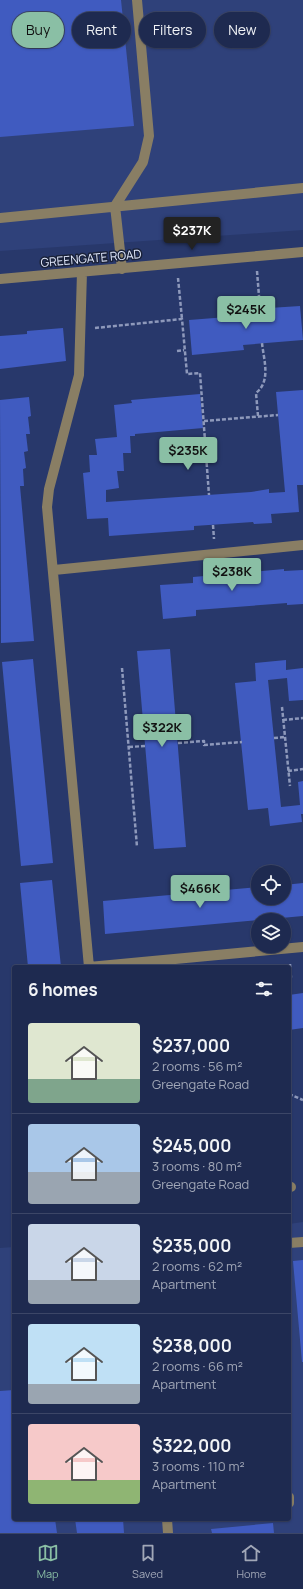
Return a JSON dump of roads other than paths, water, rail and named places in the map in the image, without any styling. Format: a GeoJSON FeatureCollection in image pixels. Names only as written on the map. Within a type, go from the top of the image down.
{"type":"FeatureCollection","features":[{"type":"Feature","properties":{"kind":"street"},"geometry":{"type":"LineString","coordinates":[[122,269],[115,206],[143,162],[150,136],[137,0]]}},
{"type":"Feature","properties":{"kind":"street"},"geometry":{"type":"LineString","coordinates":[[0,218],[303,188]]}},
{"type":"Feature","properties":{"kind":"street","name":"GREENGATE ROAD"},"geometry":{"type":"LineString","coordinates":[[0,279],[303,252]]}},
{"type":"Feature","properties":{"kind":"street"},"geometry":{"type":"LineString","coordinates":[[82,272],[79,375],[49,489],[47,507],[54,570],[89,965]]}},
{"type":"Feature","properties":{"kind":"street"},"geometry":{"type":"LineString","coordinates":[[54,570],[303,545]]}},
{"type":"Feature","properties":{"kind":"street"},"geometry":{"type":"LineString","coordinates":[[112,965],[303,948]]}},
{"type":"Feature","properties":{"kind":"street"},"geometry":{"type":"LineString","coordinates":[[291,1243],[303,1242]]}},
{"type":"Feature","properties":{"kind":"street"},"geometry":{"type":"LineString","coordinates":[[167,1521],[168,1533]]}}]}
